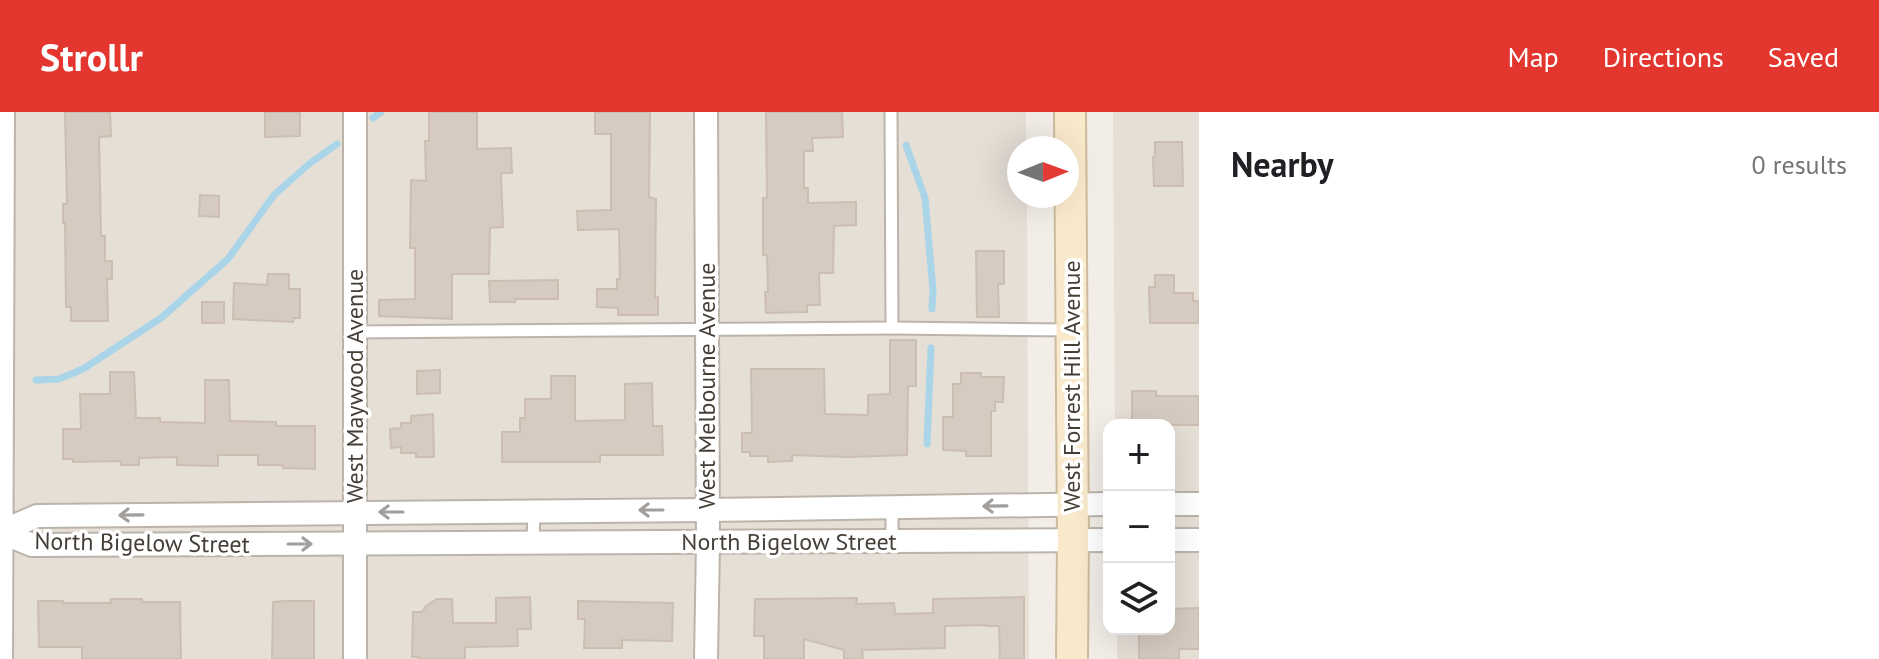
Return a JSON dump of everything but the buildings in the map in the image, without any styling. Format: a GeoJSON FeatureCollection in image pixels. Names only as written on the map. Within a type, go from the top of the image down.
{"type":"FeatureCollection","features":[{"type":"Feature","properties":{"kind":"main road","name":"West Forrest Hill Avenue"},"geometry":{"type":"LineString","coordinates":[[1070,112],[1072,659]]}},
{"type":"Feature","properties":{"kind":"street"},"geometry":{"type":"LineString","coordinates":[[1,659],[3,112]]}},
{"type":"Feature","properties":{"kind":"street","name":"West Maywood Avenue"},"geometry":{"type":"LineString","coordinates":[[355,112],[355,659]]}},
{"type":"Feature","properties":{"kind":"street","name":"West Melbourne Avenue"},"geometry":{"type":"LineString","coordinates":[[706,112],[706,659]]}},
{"type":"Feature","properties":{"kind":"street","name":"North Bigelow Street"},"geometry":{"type":"LineString","coordinates":[[0,532],[37,516],[1103,504]]}},
{"type":"Feature","properties":{"kind":"street"},"geometry":{"type":"LineString","coordinates":[[1175,504],[1199,504]]}},
{"type":"Feature","properties":{"kind":"street","name":"North Bigelow Street"},"geometry":{"type":"LineString","coordinates":[[0,532],[32,545],[1103,540]]}},
{"type":"Feature","properties":{"kind":"street"},"geometry":{"type":"LineString","coordinates":[[1175,540],[1199,540]]}},
{"type":"Feature","properties":{"kind":"lane"},"geometry":{"type":"LineString","coordinates":[[891,112],[892,328]]}},
{"type":"Feature","properties":{"kind":"lane"},"geometry":{"type":"LineString","coordinates":[[354,332],[892,328],[1072,330]]}},
{"type":"Feature","properties":{"kind":"lane"},"geometry":{"type":"LineString","coordinates":[[892,507],[892,541]]}},
{"type":"Feature","properties":{"kind":"lane"},"geometry":{"type":"LineString","coordinates":[[533,543],[534,511]]}},
{"type":"Feature","properties":{"kind":"lane"},"geometry":{"type":"LineString","coordinates":[[186,514],[187,545]]}},
{"type":"Feature","properties":{"kind":"shaded area"},"geometry":{"type":"Polygon","coordinates":[[[0,112],[1026,112],[1026,136],[1007,136],[1007,208],[1027,208],[1029,659],[0,659],[0,112]]]}},
{"type":"Feature","properties":{"kind":"shaded area"},"geometry":{"type":"Polygon","coordinates":[[[1113,112],[1199,112],[1199,659],[1117,659],[1117,635],[1175,635],[1175,419],[1115,419],[1113,112]]]}},
{"type":"Feature","properties":{"kind":"waterway"},"geometry":{"type":"LineString","coordinates":[[373,118],[381,112]]}},
{"type":"Feature","properties":{"kind":"waterway"},"geometry":{"type":"LineString","coordinates":[[36,380],[59,379],[83,369],[161,318],[228,259],[274,195],[337,144]]}},
{"type":"Feature","properties":{"kind":"waterway"},"geometry":{"type":"LineString","coordinates":[[906,145],[925,198],[932,309]]}},
{"type":"Feature","properties":{"kind":"waterway"},"geometry":{"type":"LineString","coordinates":[[927,444],[931,348]]}}]}
